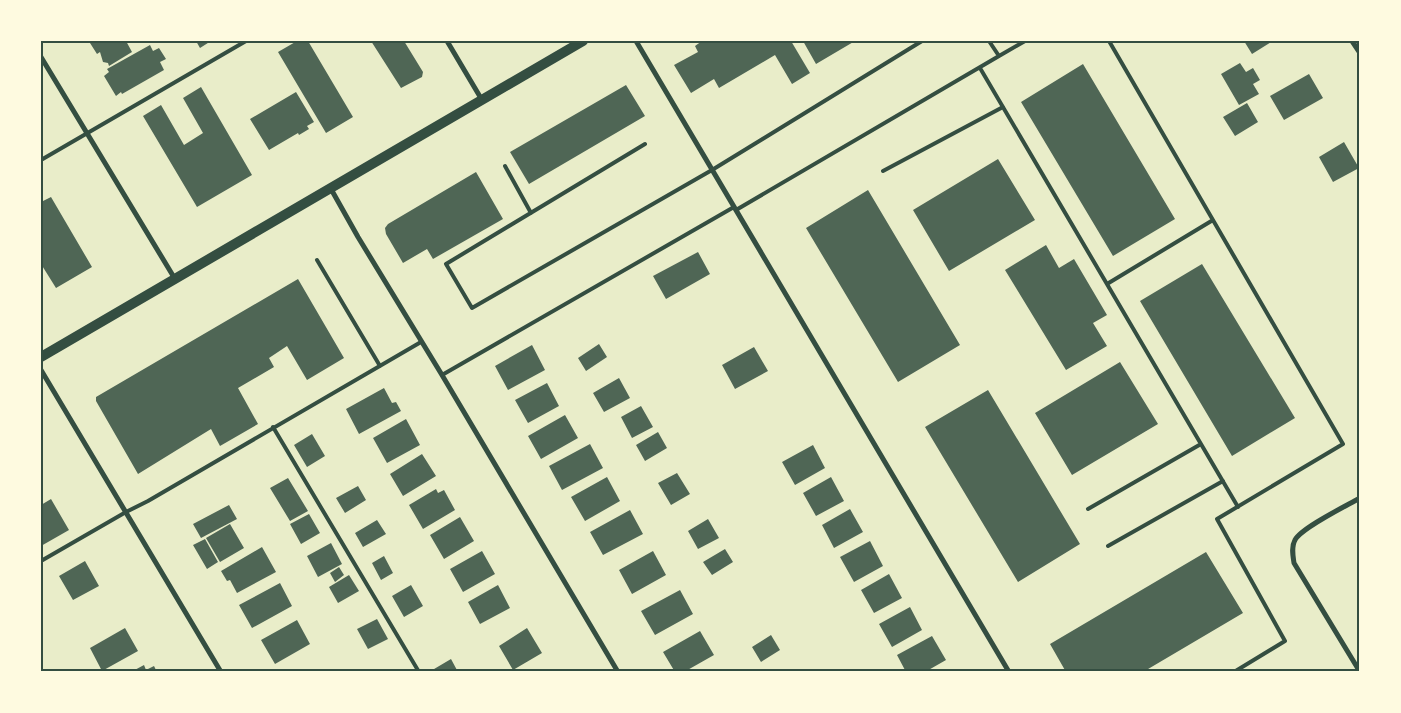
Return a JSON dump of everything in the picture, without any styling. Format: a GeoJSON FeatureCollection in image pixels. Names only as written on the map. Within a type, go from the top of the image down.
{"type":"FeatureCollection","features":[{"type":"Feature","properties":{"kind":"main road"},"geometry":{"type":"LineString","coordinates":[[41,358],[583,41]]}},
{"type":"Feature","properties":{"kind":"street"},"geometry":{"type":"LineString","coordinates":[[447,41],[482,100]]}},
{"type":"Feature","properties":{"kind":"street"},"geometry":{"type":"LineString","coordinates":[[636,41],[1009,672]]}},
{"type":"Feature","properties":{"kind":"street"},"geometry":{"type":"LineString","coordinates":[[1352,41],[1360,53]]}},
{"type":"Feature","properties":{"kind":"street"},"geometry":{"type":"LineString","coordinates":[[41,57],[175,280]]}},
{"type":"Feature","properties":{"kind":"street"},"geometry":{"type":"LineString","coordinates":[[331,189],[618,672]]}},
{"type":"Feature","properties":{"kind":"street"},"geometry":{"type":"LineString","coordinates":[[41,370],[221,672]]}},
{"type":"Feature","properties":{"kind":"street"},"geometry":{"type":"LineString","coordinates":[[1358,671],[1294,563],[1293,549],[1295,539],[1309,527],[1360,498]]}},
{"type":"Feature","properties":{"kind":"lane"},"geometry":{"type":"LineString","coordinates":[[235,41],[238,46]]}},
{"type":"Feature","properties":{"kind":"lane"},"geometry":{"type":"LineString","coordinates":[[41,160],[246,41]]}},
{"type":"Feature","properties":{"kind":"lane"},"geometry":{"type":"LineString","coordinates":[[645,144],[446,264],[472,308],[712,170],[922,41]]}},
{"type":"Feature","properties":{"kind":"lane"},"geometry":{"type":"LineString","coordinates":[[990,41],[999,56]]}},
{"type":"Feature","properties":{"kind":"lane"},"geometry":{"type":"LineString","coordinates":[[442,375],[735,209],[1025,41]]}},
{"type":"Feature","properties":{"kind":"lane"},"geometry":{"type":"LineString","coordinates":[[1110,41],[1343,444],[1217,519],[1285,641],[1234,672]]}},
{"type":"Feature","properties":{"kind":"lane"},"geometry":{"type":"LineString","coordinates":[[980,68],[1238,507]]}},
{"type":"Feature","properties":{"kind":"lane"},"geometry":{"type":"LineString","coordinates":[[883,171],[1003,107]]}},
{"type":"Feature","properties":{"kind":"lane"},"geometry":{"type":"LineString","coordinates":[[505,166],[531,213]]}},
{"type":"Feature","properties":{"kind":"lane"},"geometry":{"type":"LineString","coordinates":[[1107,284],[1213,220]]}},
{"type":"Feature","properties":{"kind":"lane"},"geometry":{"type":"LineString","coordinates":[[317,260],[380,366]]}},
{"type":"Feature","properties":{"kind":"lane"},"geometry":{"type":"LineString","coordinates":[[41,561],[421,342]]}},
{"type":"Feature","properties":{"kind":"lane"},"geometry":{"type":"LineString","coordinates":[[273,427],[419,672]]}},
{"type":"Feature","properties":{"kind":"lane"},"geometry":{"type":"LineString","coordinates":[[1088,509],[1201,444]]}},
{"type":"Feature","properties":{"kind":"lane"},"geometry":{"type":"LineString","coordinates":[[1108,546],[1223,481]]}},
{"type":"Feature","properties":{"kind":"building"},"geometry":{"type":"Polygon","coordinates":[[[94,41],[126,41],[132,52],[109,66],[108,63],[103,62],[100,52],[97,54],[90,43],[94,41]]]}},
{"type":"Feature","properties":{"kind":"building"},"geometry":{"type":"Polygon","coordinates":[[[196,41],[211,41],[200,48],[196,41]]]}},
{"type":"Feature","properties":{"kind":"building"},"geometry":{"type":"Polygon","coordinates":[[[297,41],[302,43],[308,41],[353,117],[326,133],[278,52],[297,41]]]}},
{"type":"Feature","properties":{"kind":"building"},"geometry":{"type":"Polygon","coordinates":[[[371,41],[404,41],[423,72],[422,77],[401,88],[371,41]]]}},
{"type":"Feature","properties":{"kind":"building"},"geometry":{"type":"Polygon","coordinates":[[[702,41],[791,41],[810,73],[792,84],[775,55],[719,88],[714,79],[691,93],[674,65],[698,52],[695,46],[702,41]]]}},
{"type":"Feature","properties":{"kind":"building"},"geometry":{"type":"Polygon","coordinates":[[[803,41],[855,41],[816,64],[803,41]]]}},
{"type":"Feature","properties":{"kind":"building"},"geometry":{"type":"Polygon","coordinates":[[[1244,41],[1273,41],[1252,54],[1244,41]]]}},
{"type":"Feature","properties":{"kind":"building"},"geometry":{"type":"Polygon","coordinates":[[[150,45],[153,51],[159,48],[166,59],[160,62],[164,70],[116,96],[104,76],[109,72],[107,69],[150,45]]]}},
{"type":"Feature","properties":{"kind":"building"},"geometry":{"type":"Polygon","coordinates":[[[1240,63],[1246,72],[1253,68],[1260,80],[1253,84],[1259,94],[1239,105],[1221,74],[1240,63]]]}},
{"type":"Feature","properties":{"kind":"building"},"geometry":{"type":"Polygon","coordinates":[[[1083,64],[1175,219],[1113,256],[1021,102],[1083,64]]]}},
{"type":"Feature","properties":{"kind":"building"},"geometry":{"type":"Polygon","coordinates":[[[1309,74],[1323,98],[1284,120],[1270,96],[1309,74]]]}},
{"type":"Feature","properties":{"kind":"building"},"geometry":{"type":"Polygon","coordinates":[[[626,85],[645,116],[529,184],[510,152],[626,85]]]}},
{"type":"Feature","properties":{"kind":"building"},"geometry":{"type":"Polygon","coordinates":[[[201,87],[252,175],[197,207],[143,116],[161,105],[184,145],[203,133],[183,98],[201,87]]]}},
{"type":"Feature","properties":{"kind":"building"},"geometry":{"type":"Polygon","coordinates":[[[296,92],[314,122],[307,126],[309,129],[299,135],[298,133],[269,150],[250,119],[296,92]]]}},
{"type":"Feature","properties":{"kind":"building"},"geometry":{"type":"Polygon","coordinates":[[[1247,103],[1258,122],[1235,136],[1223,117],[1247,103]]]}},
{"type":"Feature","properties":{"kind":"building"},"geometry":{"type":"Polygon","coordinates":[[[1344,142],[1359,168],[1333,182],[1319,157],[1344,142]]]}},
{"type":"Feature","properties":{"kind":"building"},"geometry":{"type":"Polygon","coordinates":[[[998,159],[1035,220],[949,271],[913,210],[998,159]]]}},
{"type":"Feature","properties":{"kind":"building"},"geometry":{"type":"Polygon","coordinates":[[[476,172],[503,219],[433,259],[427,249],[403,263],[386,234],[385,228],[388,224],[476,172]]]}},
{"type":"Feature","properties":{"kind":"building"},"geometry":{"type":"Polygon","coordinates":[[[868,190],[960,345],[898,382],[806,228],[868,190]]]}},
{"type":"Feature","properties":{"kind":"building"},"geometry":{"type":"Polygon","coordinates":[[[51,197],[92,267],[56,288],[41,264],[41,202],[51,197]]]}},
{"type":"Feature","properties":{"kind":"building"},"geometry":{"type":"Polygon","coordinates":[[[1046,245],[1059,268],[1074,259],[1107,315],[1093,323],[1107,346],[1066,370],[1005,270],[1046,245]]]}},
{"type":"Feature","properties":{"kind":"building"},"geometry":{"type":"Polygon","coordinates":[[[698,252],[710,274],[666,299],[653,276],[698,252]]]}},
{"type":"Feature","properties":{"kind":"building"},"geometry":{"type":"Polygon","coordinates":[[[1202,264],[1295,418],[1232,456],[1140,301],[1202,264]]]}},
{"type":"Feature","properties":{"kind":"building"},"geometry":{"type":"Polygon","coordinates":[[[298,279],[344,358],[307,380],[287,346],[269,358],[274,367],[238,388],[258,424],[220,446],[211,429],[138,474],[96,401],[96,397],[298,279]]]}},
{"type":"Feature","properties":{"kind":"building"},"geometry":{"type":"Polygon","coordinates":[[[599,344],[607,357],[586,371],[578,358],[599,344]]]}},
{"type":"Feature","properties":{"kind":"building"},"geometry":{"type":"Polygon","coordinates":[[[532,345],[545,370],[508,390],[495,366],[532,345]]]}},
{"type":"Feature","properties":{"kind":"building"},"geometry":{"type":"Polygon","coordinates":[[[754,347],[768,371],[735,389],[722,365],[754,347]]]}},
{"type":"Feature","properties":{"kind":"building"},"geometry":{"type":"Polygon","coordinates":[[[1120,362],[1158,424],[1072,475],[1035,413],[1120,362]]]}},
{"type":"Feature","properties":{"kind":"building"},"geometry":{"type":"Polygon","coordinates":[[[619,378],[630,398],[604,412],[593,393],[619,378]]]}},
{"type":"Feature","properties":{"kind":"building"},"geometry":{"type":"Polygon","coordinates":[[[547,383],[559,406],[528,423],[515,400],[547,383]]]}},
{"type":"Feature","properties":{"kind":"building"},"geometry":{"type":"Polygon","coordinates":[[[384,388],[392,403],[396,402],[401,411],[359,434],[346,409],[384,388]]]}},
{"type":"Feature","properties":{"kind":"building"},"geometry":{"type":"Polygon","coordinates":[[[988,390],[1080,544],[1018,582],[925,427],[988,390]]]}},
{"type":"Feature","properties":{"kind":"building"},"geometry":{"type":"Polygon","coordinates":[[[641,406],[653,427],[632,438],[621,417],[641,406]]]}},
{"type":"Feature","properties":{"kind":"building"},"geometry":{"type":"Polygon","coordinates":[[[565,415],[578,438],[541,459],[528,436],[565,415]]]}},
{"type":"Feature","properties":{"kind":"building"},"geometry":{"type":"Polygon","coordinates":[[[406,419],[420,445],[387,463],[373,438],[406,419]]]}},
{"type":"Feature","properties":{"kind":"building"},"geometry":{"type":"Polygon","coordinates":[[[658,432],[667,448],[645,461],[636,445],[658,432]]]}},
{"type":"Feature","properties":{"kind":"building"},"geometry":{"type":"Polygon","coordinates":[[[312,434],[325,456],[307,467],[294,445],[312,434]]]}},
{"type":"Feature","properties":{"kind":"building"},"geometry":{"type":"Polygon","coordinates":[[[590,444],[603,468],[562,490],[549,466],[590,444]]]}},
{"type":"Feature","properties":{"kind":"building"},"geometry":{"type":"Polygon","coordinates":[[[813,445],[825,468],[795,485],[782,462],[813,445]]]}},
{"type":"Feature","properties":{"kind":"building"},"geometry":{"type":"Polygon","coordinates":[[[422,454],[436,476],[403,496],[390,474],[422,454]]]}},
{"type":"Feature","properties":{"kind":"building"},"geometry":{"type":"Polygon","coordinates":[[[677,473],[690,494],[671,505],[658,483],[677,473]]]}},
{"type":"Feature","properties":{"kind":"building"},"geometry":{"type":"Polygon","coordinates":[[[607,477],[620,501],[585,521],[571,497],[607,477]]]}},
{"type":"Feature","properties":{"kind":"building"},"geometry":{"type":"Polygon","coordinates":[[[831,477],[844,501],[816,516],[803,493],[831,477]]]}},
{"type":"Feature","properties":{"kind":"building"},"geometry":{"type":"Polygon","coordinates":[[[288,478],[308,511],[290,521],[270,488],[288,478]]]}},
{"type":"Feature","properties":{"kind":"building"},"geometry":{"type":"Polygon","coordinates":[[[358,486],[366,500],[345,513],[336,498],[358,486]]]}},
{"type":"Feature","properties":{"kind":"building"},"geometry":{"type":"Polygon","coordinates":[[[436,489],[438,493],[444,490],[455,510],[423,529],[409,505],[436,489]]]}},
{"type":"Feature","properties":{"kind":"building"},"geometry":{"type":"Polygon","coordinates":[[[51,499],[69,530],[41,546],[41,505],[51,499]]]}},
{"type":"Feature","properties":{"kind":"building"},"geometry":{"type":"Polygon","coordinates":[[[229,505],[237,519],[201,538],[193,524],[229,505]]]}},
{"type":"Feature","properties":{"kind":"building"},"geometry":{"type":"Polygon","coordinates":[[[850,509],[863,532],[834,548],[822,525],[850,509]]]}},
{"type":"Feature","properties":{"kind":"building"},"geometry":{"type":"Polygon","coordinates":[[[630,510],[643,534],[603,555],[590,532],[630,510]]]}},
{"type":"Feature","properties":{"kind":"building"},"geometry":{"type":"Polygon","coordinates":[[[309,514],[320,533],[301,544],[290,524],[309,514]]]}},
{"type":"Feature","properties":{"kind":"building"},"geometry":{"type":"Polygon","coordinates":[[[460,517],[474,541],[444,559],[430,535],[460,517]]]}},
{"type":"Feature","properties":{"kind":"building"},"geometry":{"type":"Polygon","coordinates":[[[708,519],[719,538],[698,549],[688,531],[708,519]]]}},
{"type":"Feature","properties":{"kind":"building"},"geometry":{"type":"Polygon","coordinates":[[[377,520],[386,534],[363,547],[355,533],[377,520]]]}},
{"type":"Feature","properties":{"kind":"building"},"geometry":{"type":"Polygon","coordinates":[[[230,524],[244,548],[220,562],[206,538],[230,524]]]}},
{"type":"Feature","properties":{"kind":"building"},"geometry":{"type":"Polygon","coordinates":[[[205,539],[218,562],[207,569],[193,545],[205,539]]]}},
{"type":"Feature","properties":{"kind":"building"},"geometry":{"type":"Polygon","coordinates":[[[870,541],[883,566],[854,582],[840,557],[870,541]]]}},
{"type":"Feature","properties":{"kind":"building"},"geometry":{"type":"Polygon","coordinates":[[[331,543],[342,564],[318,577],[307,556],[331,543]]]}},
{"type":"Feature","properties":{"kind":"building"},"geometry":{"type":"Polygon","coordinates":[[[262,547],[276,572],[237,593],[230,580],[227,581],[221,571],[262,547]]]}},
{"type":"Feature","properties":{"kind":"building"},"geometry":{"type":"Polygon","coordinates":[[[725,549],[733,562],[712,575],[703,562],[725,549]]]}},
{"type":"Feature","properties":{"kind":"building"},"geometry":{"type":"Polygon","coordinates":[[[482,551],[495,574],[463,592],[450,569],[482,551]]]}},
{"type":"Feature","properties":{"kind":"building"},"geometry":{"type":"Polygon","coordinates":[[[653,551],[666,575],[632,594],[619,570],[653,551]]]}},
{"type":"Feature","properties":{"kind":"building"},"geometry":{"type":"Polygon","coordinates":[[[1206,552],[1243,613],[1143,672],[1066,672],[1050,644],[1206,552]]]}},
{"type":"Feature","properties":{"kind":"building"},"geometry":{"type":"Polygon","coordinates":[[[384,556],[393,573],[381,580],[372,563],[384,556]]]}},
{"type":"Feature","properties":{"kind":"building"},"geometry":{"type":"Polygon","coordinates":[[[85,561],[99,586],[73,600],[59,576],[85,561]]]}},
{"type":"Feature","properties":{"kind":"building"},"geometry":{"type":"Polygon","coordinates":[[[339,567],[344,575],[335,582],[330,573],[339,567]]]}},
{"type":"Feature","properties":{"kind":"building"},"geometry":{"type":"Polygon","coordinates":[[[889,574],[902,598],[874,613],[861,590],[889,574]]]}},
{"type":"Feature","properties":{"kind":"building"},"geometry":{"type":"Polygon","coordinates":[[[349,575],[359,591],[338,603],[329,587],[349,575]]]}},
{"type":"Feature","properties":{"kind":"building"},"geometry":{"type":"Polygon","coordinates":[[[280,583],[292,606],[252,628],[239,605],[280,583]]]}},
{"type":"Feature","properties":{"kind":"building"},"geometry":{"type":"Polygon","coordinates":[[[411,585],[423,606],[404,617],[392,596],[411,585]]]}},
{"type":"Feature","properties":{"kind":"building"},"geometry":{"type":"Polygon","coordinates":[[[498,585],[510,608],[480,624],[468,602],[498,585]]]}},
{"type":"Feature","properties":{"kind":"building"},"geometry":{"type":"Polygon","coordinates":[[[680,590],[693,614],[655,635],[641,611],[680,590]]]}},
{"type":"Feature","properties":{"kind":"building"},"geometry":{"type":"Polygon","coordinates":[[[910,607],[922,630],[892,647],[879,624],[910,607]]]}},
{"type":"Feature","properties":{"kind":"building"},"geometry":{"type":"Polygon","coordinates":[[[377,619],[388,639],[368,649],[357,629],[377,619]]]}},
{"type":"Feature","properties":{"kind":"building"},"geometry":{"type":"Polygon","coordinates":[[[297,620],[310,644],[275,664],[261,640],[297,620]]]}},
{"type":"Feature","properties":{"kind":"building"},"geometry":{"type":"Polygon","coordinates":[[[125,628],[138,651],[102,671],[90,648],[125,628]]]}},
{"type":"Feature","properties":{"kind":"building"},"geometry":{"type":"Polygon","coordinates":[[[527,628],[542,653],[513,670],[499,646],[527,628]]]}},
{"type":"Feature","properties":{"kind":"building"},"geometry":{"type":"Polygon","coordinates":[[[700,631],[714,655],[684,672],[675,672],[663,652],[700,631]]]}},
{"type":"Feature","properties":{"kind":"building"},"geometry":{"type":"Polygon","coordinates":[[[771,635],[780,650],[761,662],[752,647],[771,635]]]}},
{"type":"Feature","properties":{"kind":"building"},"geometry":{"type":"Polygon","coordinates":[[[932,636],[946,660],[925,672],[906,672],[897,655],[932,636]]]}},
{"type":"Feature","properties":{"kind":"building"},"geometry":{"type":"Polygon","coordinates":[[[451,659],[458,672],[429,672],[451,659]]]}},
{"type":"Feature","properties":{"kind":"building"},"geometry":{"type":"Polygon","coordinates":[[[144,665],[146,670],[154,666],[157,672],[131,672],[144,665]]]}}]}
